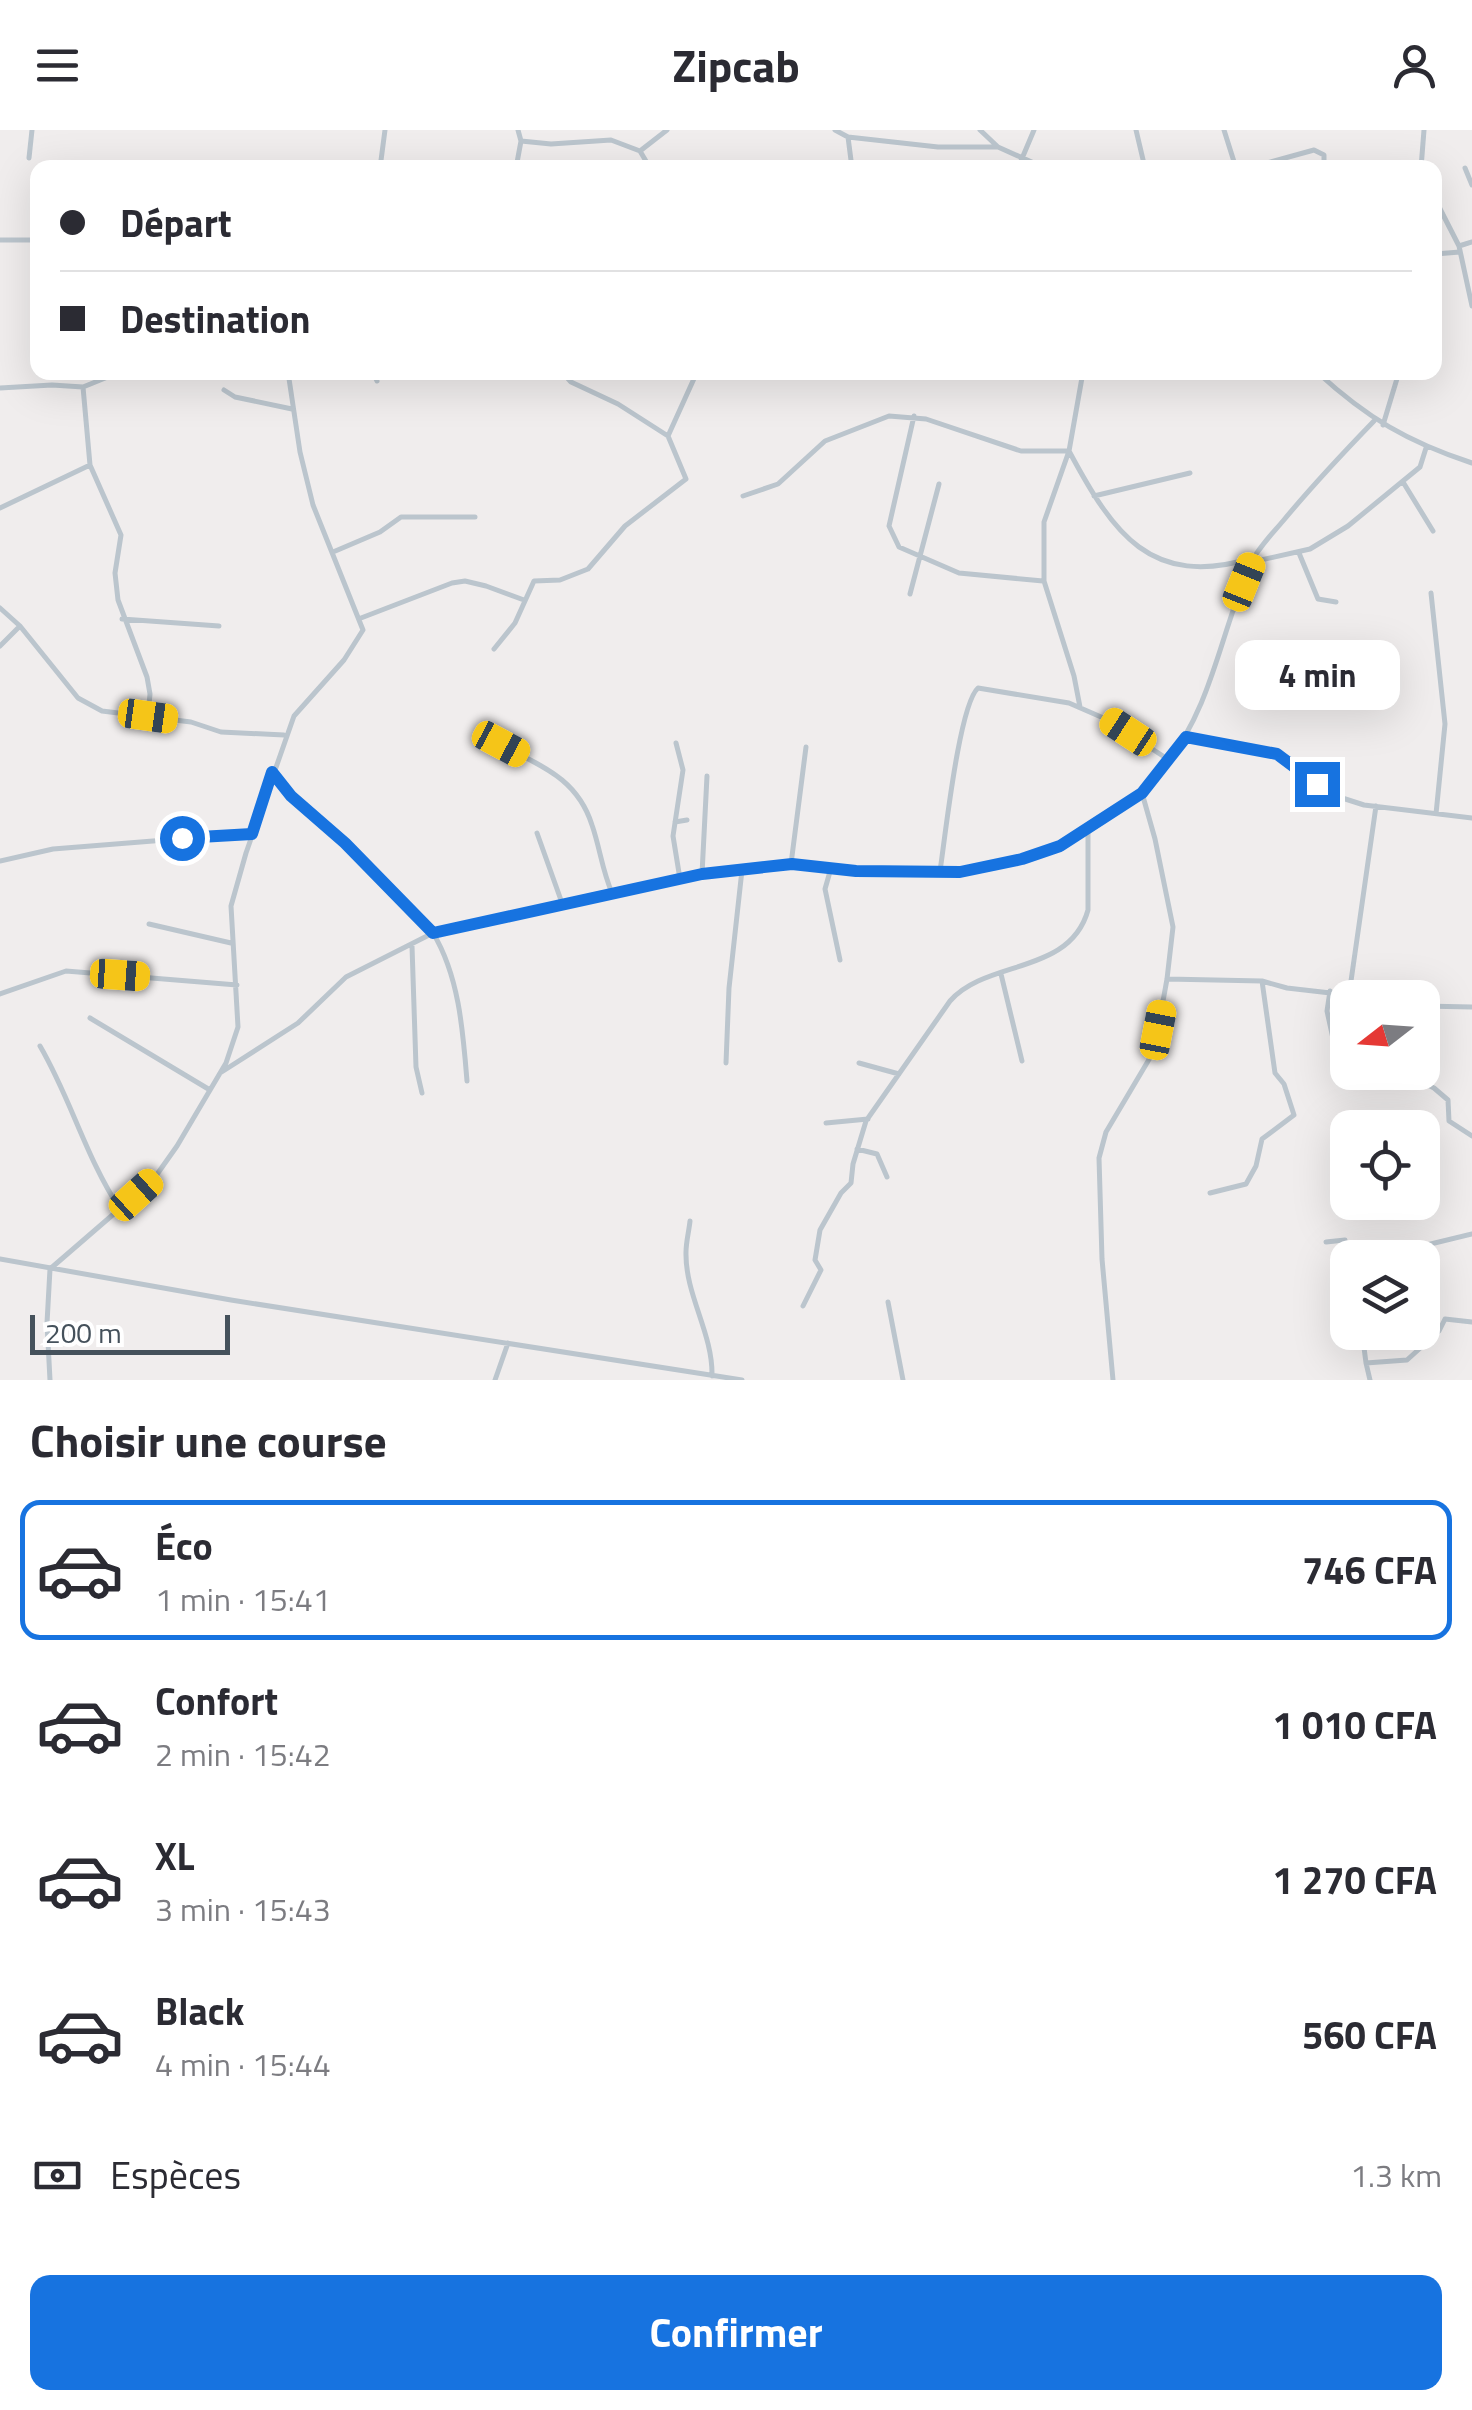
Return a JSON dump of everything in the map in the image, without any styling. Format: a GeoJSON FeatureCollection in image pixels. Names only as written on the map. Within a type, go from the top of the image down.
{"type":"FeatureCollection","features":[{"type":"Feature","properties":{"kind":"street"},"geometry":{"type":"LineString","coordinates":[[29,158],[32,130]]}},
{"type":"Feature","properties":{"kind":"street"},"geometry":{"type":"LineString","coordinates":[[381,160],[385,130]]}},
{"type":"Feature","properties":{"kind":"street"},"geometry":{"type":"LineString","coordinates":[[517,160],[518,130]]}},
{"type":"Feature","properties":{"kind":"street"},"geometry":{"type":"LineString","coordinates":[[640,151],[667,130]]}},
{"type":"Feature","properties":{"kind":"street"},"geometry":{"type":"LineString","coordinates":[[836,130],[848,137],[938,148],[998,147]]}},
{"type":"Feature","properties":{"kind":"street"},"geometry":{"type":"LineString","coordinates":[[980,130],[998,147],[1026,160]]}},
{"type":"Feature","properties":{"kind":"street"},"geometry":{"type":"LineString","coordinates":[[1021,158],[1034,130]]}},
{"type":"Feature","properties":{"kind":"street"},"geometry":{"type":"LineString","coordinates":[[1136,130],[1143,160]]}},
{"type":"Feature","properties":{"kind":"street"},"geometry":{"type":"LineString","coordinates":[[1224,130],[1233,160]]}},
{"type":"Feature","properties":{"kind":"street"},"geometry":{"type":"LineString","coordinates":[[1422,160],[1424,130]]}},
{"type":"Feature","properties":{"kind":"street"},"geometry":{"type":"LineString","coordinates":[[848,137],[851,160]]}},
{"type":"Feature","properties":{"kind":"street"},"geometry":{"type":"LineString","coordinates":[[520,142],[611,140],[640,151],[645,160]]}},
{"type":"Feature","properties":{"kind":"street"},"geometry":{"type":"LineString","coordinates":[[1278,160],[1314,150],[1324,154],[1324,160]]}},
{"type":"Feature","properties":{"kind":"street"},"geometry":{"type":"LineString","coordinates":[[1465,168],[1472,186]]}},
{"type":"Feature","properties":{"kind":"street"},"geometry":{"type":"LineString","coordinates":[[1442,214],[1459,249],[1472,306]]}},
{"type":"Feature","properties":{"kind":"street"},"geometry":{"type":"LineString","coordinates":[[0,240],[30,240]]}},
{"type":"Feature","properties":{"kind":"street"},"geometry":{"type":"LineString","coordinates":[[1442,253],[1472,242]]}},
{"type":"Feature","properties":{"kind":"street"},"geometry":{"type":"LineString","coordinates":[[0,388],[82,387],[100,380]]}},
{"type":"Feature","properties":{"kind":"street"},"geometry":{"type":"LineString","coordinates":[[50,1380],[46,1324],[50,1269],[166,1164],[220,1073],[236,1039],[237,985],[231,906],[272,772],[294,716],[356,644],[363,630],[306,478],[289,380]]}},
{"type":"Feature","properties":{"kind":"street"},"geometry":{"type":"LineString","coordinates":[[494,649],[515,623],[534,580],[560,580],[588,569],[625,526],[684,484],[686,478],[668,436],[618,404],[569,380]]}},
{"type":"Feature","properties":{"kind":"street"},"geometry":{"type":"LineString","coordinates":[[668,436],[693,380]]}},
{"type":"Feature","properties":{"kind":"street"},"geometry":{"type":"LineString","coordinates":[[1080,707],[1044,581],[1045,513],[1069,451],[1082,380]]}},
{"type":"Feature","properties":{"kind":"street"},"geometry":{"type":"LineString","coordinates":[[1327,380],[1374,421],[1426,448],[1472,463]]}},
{"type":"Feature","properties":{"kind":"street"},"geometry":{"type":"LineString","coordinates":[[1383,426],[1397,380]]}},
{"type":"Feature","properties":{"kind":"street"},"geometry":{"type":"LineString","coordinates":[[82,387],[90,465],[121,535],[115,573],[122,619],[147,677],[148,716]]}},
{"type":"Feature","properties":{"kind":"street"},"geometry":{"type":"LineString","coordinates":[[224,390],[235,397],[292,409]]}},
{"type":"Feature","properties":{"kind":"street"},"geometry":{"type":"LineString","coordinates":[[742,496],[778,484],[825,441],[890,416],[914,416],[1021,451],[1069,451]]}},
{"type":"Feature","properties":{"kind":"street"},"geometry":{"type":"LineString","coordinates":[[914,416],[890,526],[898,547],[958,573],[1044,581]]}},
{"type":"Feature","properties":{"kind":"street"},"geometry":{"type":"LineString","coordinates":[[220,1073],[298,1023],[346,977],[433,933],[702,874],[792,864],[960,872],[1022,859],[1060,846],[1142,793],[1186,737],[1218,661],[1253,560],[1306,492],[1374,421]]}},
{"type":"Feature","properties":{"kind":"street"},"geometry":{"type":"LineString","coordinates":[[1069,451],[1094,496],[1127,540],[1154,556],[1207,568],[1299,553],[1348,526],[1403,482],[1420,466],[1426,448]]}},
{"type":"Feature","properties":{"kind":"street"},"geometry":{"type":"LineString","coordinates":[[0,508],[90,465]]}},
{"type":"Feature","properties":{"kind":"street"},"geometry":{"type":"LineString","coordinates":[[1094,496],[1190,473]]}},
{"type":"Feature","properties":{"kind":"street"},"geometry":{"type":"LineString","coordinates":[[1403,482],[1433,531]]}},
{"type":"Feature","properties":{"kind":"street"},"geometry":{"type":"LineString","coordinates":[[910,594],[939,484]]}},
{"type":"Feature","properties":{"kind":"street"},"geometry":{"type":"LineString","coordinates":[[332,552],[380,532],[401,517],[475,517]]}},
{"type":"Feature","properties":{"kind":"street"},"geometry":{"type":"LineString","coordinates":[[1299,553],[1318,599],[1336,602]]}},
{"type":"Feature","properties":{"kind":"street"},"geometry":{"type":"LineString","coordinates":[[361,618],[465,581],[524,600]]}},
{"type":"Feature","properties":{"kind":"street"},"geometry":{"type":"LineString","coordinates":[[1431,593],[1445,724],[1436,814]]}},
{"type":"Feature","properties":{"kind":"street"},"geometry":{"type":"LineString","coordinates":[[0,608],[20,626],[78,698],[102,712],[191,722],[221,732],[286,735]]}},
{"type":"Feature","properties":{"kind":"street"},"geometry":{"type":"LineString","coordinates":[[122,619],[219,626]]}},
{"type":"Feature","properties":{"kind":"street"},"geometry":{"type":"LineString","coordinates":[[0,646],[20,626]]}},
{"type":"Feature","properties":{"kind":"street"},"geometry":{"type":"LineString","coordinates":[[940,871],[960,743],[974,690],[984,688],[1080,707],[1108,720],[1169,760]]}},
{"type":"Feature","properties":{"kind":"street"},"geometry":{"type":"LineString","coordinates":[[1186,737],[1277,754],[1336,796],[1376,806],[1472,818]]}},
{"type":"Feature","properties":{"kind":"street"},"geometry":{"type":"LineString","coordinates":[[676,743],[682,770],[673,836],[680,879]]}},
{"type":"Feature","properties":{"kind":"street"},"geometry":{"type":"LineString","coordinates":[[501,744],[569,784],[589,815],[612,892]]}},
{"type":"Feature","properties":{"kind":"street"},"geometry":{"type":"LineString","coordinates":[[792,864],[806,746]]}},
{"type":"Feature","properties":{"kind":"street"},"geometry":{"type":"LineString","coordinates":[[272,772],[291,796],[345,843],[433,933],[460,1010],[467,1080]]}},
{"type":"Feature","properties":{"kind":"street"},"geometry":{"type":"LineString","coordinates":[[702,874],[707,776]]}},
{"type":"Feature","properties":{"kind":"street"},"geometry":{"type":"LineString","coordinates":[[1112,1380],[1100,1227],[1099,1158],[1106,1132],[1154,1051],[1168,979],[1172,911],[1142,793]]}},
{"type":"Feature","properties":{"kind":"street"},"geometry":{"type":"LineString","coordinates":[[1351,980],[1376,806]]}},
{"type":"Feature","properties":{"kind":"street"},"geometry":{"type":"LineString","coordinates":[[675,822],[686,820]]}},
{"type":"Feature","properties":{"kind":"street"},"geometry":{"type":"LineString","coordinates":[[803,1306],[821,1270],[816,1260],[820,1230],[851,1182],[868,1119],[960,990],[1039,961],[1063,947],[1085,922],[1088,830]]}},
{"type":"Feature","properties":{"kind":"street"},"geometry":{"type":"LineString","coordinates":[[537,833],[562,904]]}},
{"type":"Feature","properties":{"kind":"street"},"geometry":{"type":"LineString","coordinates":[[0,860],[53,849],[252,834]]}},
{"type":"Feature","properties":{"kind":"street"},"geometry":{"type":"LineString","coordinates":[[830,868],[825,889],[840,960]]}},
{"type":"Feature","properties":{"kind":"street"},"geometry":{"type":"LineString","coordinates":[[726,1063],[728,988],[742,870]]}},
{"type":"Feature","properties":{"kind":"street"},"geometry":{"type":"LineString","coordinates":[[149,924],[231,943]]}},
{"type":"Feature","properties":{"kind":"street"},"geometry":{"type":"LineString","coordinates":[[412,945],[416,1067],[422,1093]]}},
{"type":"Feature","properties":{"kind":"street"},"geometry":{"type":"LineString","coordinates":[[0,994],[66,971],[237,985]]}},
{"type":"Feature","properties":{"kind":"street"},"geometry":{"type":"LineString","coordinates":[[1000,974],[1022,1061]]}},
{"type":"Feature","properties":{"kind":"street"},"geometry":{"type":"LineString","coordinates":[[1168,979],[1262,981],[1287,988],[1330,991],[1330,1025]]}},
{"type":"Feature","properties":{"kind":"street"},"geometry":{"type":"LineString","coordinates":[[1210,1193],[1246,1184],[1256,1166],[1262,1138],[1294,1115],[1284,1084],[1275,1073],[1262,981]]}},
{"type":"Feature","properties":{"kind":"street"},"geometry":{"type":"LineString","coordinates":[[1440,1006],[1472,1007]]}},
{"type":"Feature","properties":{"kind":"street"},"geometry":{"type":"LineString","coordinates":[[90,1018],[210,1090]]}},
{"type":"Feature","properties":{"kind":"street"},"geometry":{"type":"LineString","coordinates":[[40,1046],[59,1080],[91,1160],[120,1209]]}},
{"type":"Feature","properties":{"kind":"street"},"geometry":{"type":"LineString","coordinates":[[859,1063],[899,1074]]}},
{"type":"Feature","properties":{"kind":"street"},"geometry":{"type":"LineString","coordinates":[[1436,1090],[1448,1100],[1449,1120],[1472,1136]]}},
{"type":"Feature","properties":{"kind":"street"},"geometry":{"type":"LineString","coordinates":[[826,1123],[868,1119]]}},
{"type":"Feature","properties":{"kind":"street"},"geometry":{"type":"LineString","coordinates":[[857,1149],[877,1154],[887,1177]]}},
{"type":"Feature","properties":{"kind":"street"},"geometry":{"type":"LineString","coordinates":[[690,1220],[686,1254],[697,1308],[712,1353],[712,1376]]}},
{"type":"Feature","properties":{"kind":"street"},"geometry":{"type":"LineString","coordinates":[[1440,1242],[1472,1234]]}},
{"type":"Feature","properties":{"kind":"street"},"geometry":{"type":"LineString","coordinates":[[1326,1242],[1330,1242]]}},
{"type":"Feature","properties":{"kind":"street"},"geometry":{"type":"LineString","coordinates":[[0,1260],[742,1380]]}},
{"type":"Feature","properties":{"kind":"street"},"geometry":{"type":"LineString","coordinates":[[888,1302],[903,1380]]}},
{"type":"Feature","properties":{"kind":"street"},"geometry":{"type":"LineString","coordinates":[[1366,1363],[1406,1360],[1428,1342],[1446,1319],[1472,1322]]}},
{"type":"Feature","properties":{"kind":"street"},"geometry":{"type":"LineString","coordinates":[[495,1380],[508,1343]]}},
{"type":"Feature","properties":{"kind":"street"},"geometry":{"type":"LineString","coordinates":[[1364,1350],[1370,1380]]}},
{"type":"Feature","properties":{"kind":"route"},"geometry":{"type":"LineString","coordinates":[[182,838],[252,834],[272,772],[291,796],[345,843],[433,933],[702,874],[792,864],[856,871],[960,872],[1022,859],[1060,846],[1142,793],[1186,737],[1277,754],[1317,784]]}}]}
